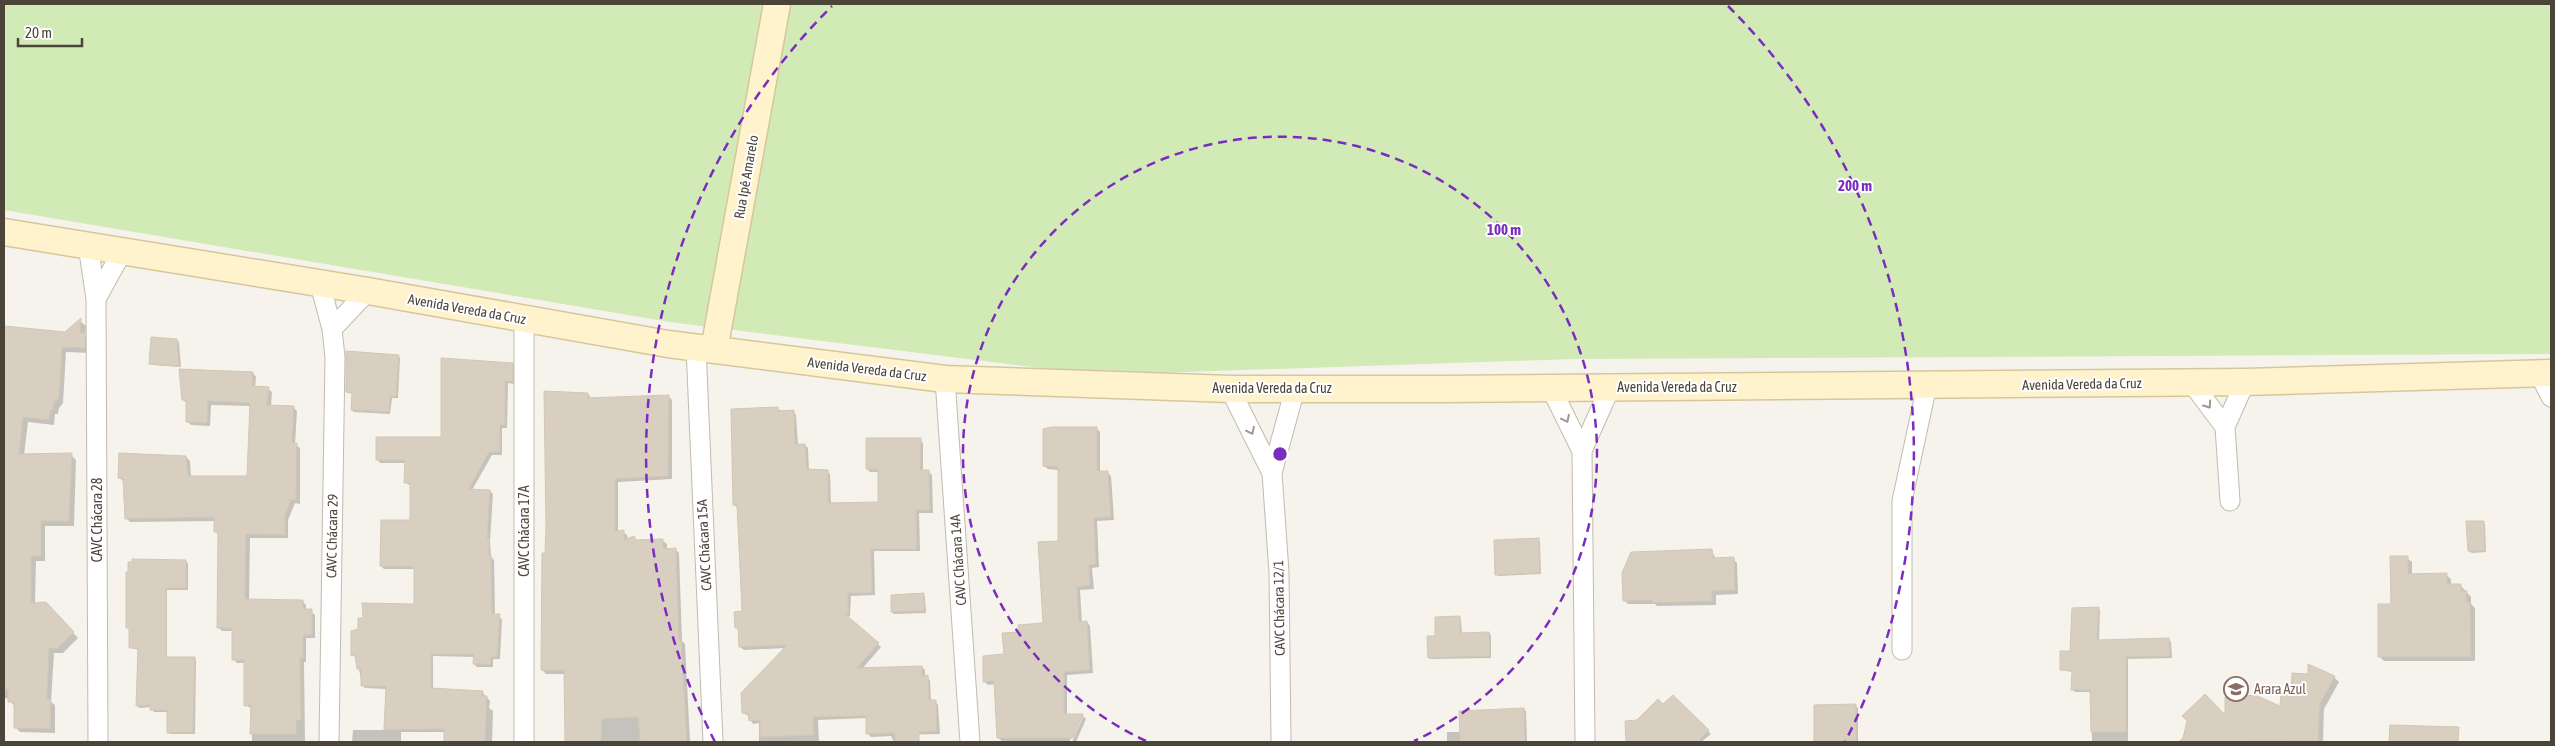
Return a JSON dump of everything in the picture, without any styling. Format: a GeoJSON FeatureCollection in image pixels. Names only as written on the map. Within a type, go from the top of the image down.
{"type":"FeatureCollection","features":[{"type":"Feature","properties":{"kind":"street","name":"Rua Ipê Amarelo"},"geometry":{"type":"LineString","coordinates":[[705,349],[721,311],[777,4]]}},
{"type":"Feature","properties":{"kind":"street","name":"Avenida Vereda da Cruz"},"geometry":{"type":"LineString","coordinates":[[4,232],[368,291],[668,344],[945,379],[1230,389],[1610,388],[2245,382],[2436,376],[2469,368],[2547,370]]}},
{"type":"Feature","properties":{"kind":"street","name":"CAVC Chácara 28"},"geometry":{"type":"LineString","coordinates":[[88,245],[96,299],[98,742]]}},
{"type":"Feature","properties":{"kind":"street","name":"CAVC Chácara 28"},"geometry":{"type":"LineString","coordinates":[[96,299],[123,250]]}},
{"type":"Feature","properties":{"kind":"street","name":"CAVC Chácara 29"},"geometry":{"type":"LineString","coordinates":[[320,284],[332,329],[335,357],[329,742]]}},
{"type":"Feature","properties":{"kind":"street"},"geometry":{"type":"LineString","coordinates":[[332,329],[368,291]]}},
{"type":"Feature","properties":{"kind":"street"},"geometry":{"type":"LineString","coordinates":[[668,344],[707,323],[721,311],[734,340],[754,356]]}},
{"type":"Feature","properties":{"kind":"street","name":"CAVC Chácara 17A"},"geometry":{"type":"LineString","coordinates":[[524,320],[524,742]]}},
{"type":"Feature","properties":{"kind":"street","name":"CAVC Chácara 15A"},"geometry":{"type":"LineString","coordinates":[[705,349],[713,742]]}},
{"type":"Feature","properties":{"kind":"street"},"geometry":{"type":"LineString","coordinates":[[2547,370],[2551,397]]}},
{"type":"Feature","properties":{"kind":"street","name":"CAVC Chácara 14A"},"geometry":{"type":"LineString","coordinates":[[945,379],[970,742]]}},
{"type":"Feature","properties":{"kind":"street"},"geometry":{"type":"LineString","coordinates":[[2230,501],[2225,427],[2245,382]]}},
{"type":"Feature","properties":{"kind":"street"},"geometry":{"type":"LineString","coordinates":[[2192,383],[2225,427]]}},
{"type":"Feature","properties":{"kind":"street"},"geometry":{"type":"LineString","coordinates":[[1902,650],[1902,501],[1926,385]]}},
{"type":"Feature","properties":{"kind":"street","name":"CAVC Chácara 12/1"},"geometry":{"type":"LineString","coordinates":[[1281,742],[1279,572],[1272,473],[1295,388]]}},
{"type":"Feature","properties":{"kind":"street"},"geometry":{"type":"LineString","coordinates":[[1551,388],[1582,451]]}},
{"type":"Feature","properties":{"kind":"street"},"geometry":{"type":"LineString","coordinates":[[1585,742],[1582,451],[1610,388]]}},
{"type":"Feature","properties":{"kind":"street","name":"CAVC Chácara 12/1"},"geometry":{"type":"LineString","coordinates":[[1230,389],[1272,473]]}},
{"type":"Feature","properties":{"kind":"green space"},"geometry":{"type":"Polygon","coordinates":[[[4,4],[2551,4],[2551,354],[1573,359],[1096,375],[670,322],[4,210],[4,4]]]}},
{"type":"Feature","properties":{"kind":"building"},"geometry":{"type":"Polygon","coordinates":[[[81,318],[80,333],[85,333],[85,348],[62,347],[59,398],[54,402],[49,420],[23,417],[19,454],[72,453],[69,521],[41,521],[41,556],[31,556],[31,603],[46,602],[74,632],[57,649],[49,648],[47,699],[51,699],[50,729],[14,728],[14,702],[8,702],[8,689],[4,689],[4,326],[65,332],[81,318]]]}},
{"type":"Feature","properties":{"kind":"building"},"geometry":{"type":"Polygon","coordinates":[[[151,337],[177,339],[179,366],[149,364],[151,337]]]}},
{"type":"Feature","properties":{"kind":"building"},"geometry":{"type":"Polygon","coordinates":[[[346,351],[399,355],[396,397],[390,396],[389,412],[351,410],[352,393],[346,392],[346,351]]]}},
{"type":"Feature","properties":{"kind":"building"},"geometry":{"type":"Polygon","coordinates":[[[441,358],[513,363],[513,381],[505,381],[505,425],[500,425],[500,452],[489,452],[469,489],[490,490],[487,538],[489,538],[489,555],[491,555],[492,614],[500,614],[497,657],[491,657],[491,664],[473,664],[474,654],[431,654],[431,688],[483,691],[482,696],[487,696],[485,742],[444,742],[444,729],[384,730],[386,686],[361,686],[361,669],[357,669],[355,655],[351,656],[351,631],[358,629],[358,618],[363,618],[362,603],[414,604],[414,567],[380,566],[381,520],[410,520],[410,483],[404,483],[405,460],[376,460],[376,437],[441,437],[441,358]]]}},
{"type":"Feature","properties":{"kind":"building"},"geometry":{"type":"Polygon","coordinates":[[[179,369],[253,372],[252,386],[269,387],[267,405],[294,406],[292,443],[297,443],[296,500],[291,500],[285,516],[285,535],[246,534],[245,599],[303,600],[303,609],[312,609],[312,635],[303,635],[303,658],[300,658],[301,720],[296,720],[297,734],[250,734],[251,705],[244,706],[244,660],[232,660],[232,628],[217,628],[218,532],[214,532],[214,517],[125,519],[123,479],[118,478],[119,453],[186,456],[188,476],[247,476],[250,403],[208,401],[207,423],[186,422],[186,400],[182,400],[179,369]]]}},
{"type":"Feature","properties":{"kind":"building"},"geometry":{"type":"Polygon","coordinates":[[[544,391],[588,393],[588,398],[669,395],[668,476],[615,479],[615,531],[624,530],[624,540],[634,536],[636,540],[663,539],[663,549],[676,548],[679,639],[681,639],[687,742],[640,742],[638,717],[602,719],[601,742],[565,742],[564,670],[541,670],[542,553],[545,553],[546,528],[544,391]]]}},
{"type":"Feature","properties":{"kind":"building"},"geometry":{"type":"Polygon","coordinates":[[[778,407],[778,411],[794,410],[795,444],[805,444],[807,469],[828,470],[828,503],[878,502],[878,469],[866,469],[866,438],[921,438],[920,470],[929,470],[930,510],[916,510],[917,549],[871,549],[872,593],[848,593],[848,614],[845,614],[879,643],[857,668],[922,666],[922,676],[928,675],[929,700],[936,700],[937,731],[919,732],[919,742],[895,742],[895,733],[866,734],[866,716],[813,717],[814,735],[760,737],[760,720],[749,721],[748,713],[742,713],[741,693],[787,645],[739,647],[738,628],[735,628],[734,612],[742,611],[737,505],[733,505],[731,409],[778,407]]]}},
{"type":"Feature","properties":{"kind":"building"},"geometry":{"type":"Polygon","coordinates":[[[1051,427],[1097,427],[1097,471],[1108,471],[1111,517],[1094,518],[1096,564],[1089,565],[1090,585],[1077,587],[1079,622],[1087,621],[1090,670],[1064,672],[1064,714],[1083,714],[1073,738],[997,738],[994,681],[983,682],[983,656],[1004,654],[1002,633],[1019,632],[1018,625],[1043,623],[1038,542],[1058,541],[1058,467],[1043,466],[1043,429],[1051,427]]]}},
{"type":"Feature","properties":{"kind":"building"},"geometry":{"type":"Polygon","coordinates":[[[2466,521],[2484,521],[2485,551],[2468,551],[2466,521]]]}},
{"type":"Feature","properties":{"kind":"building"},"geometry":{"type":"Polygon","coordinates":[[[1539,538],[1540,573],[1495,575],[1494,540],[1539,538]]]}},
{"type":"Feature","properties":{"kind":"building"},"geometry":{"type":"Polygon","coordinates":[[[1712,549],[1713,558],[1734,557],[1735,590],[1712,591],[1712,601],[1652,603],[1652,600],[1623,601],[1622,573],[1631,552],[1712,549]]]}},
{"type":"Feature","properties":{"kind":"building"},"geometry":{"type":"Polygon","coordinates":[[[2390,556],[2408,556],[2408,574],[2447,573],[2447,584],[2461,584],[2461,591],[2467,591],[2466,602],[2470,602],[2471,657],[2378,657],[2378,604],[2391,604],[2390,556]]]}},
{"type":"Feature","properties":{"kind":"building"},"geometry":{"type":"Polygon","coordinates":[[[132,559],[186,560],[186,588],[166,588],[166,657],[195,657],[193,732],[167,733],[167,710],[150,710],[150,705],[136,706],[138,648],[129,648],[129,628],[126,628],[126,572],[128,572],[128,562],[132,562],[132,559]]]}},
{"type":"Feature","properties":{"kind":"building"},"geometry":{"type":"Polygon","coordinates":[[[924,593],[924,611],[891,612],[891,595],[924,593]]]}},
{"type":"Feature","properties":{"kind":"building"},"geometry":{"type":"Polygon","coordinates":[[[2099,607],[2097,640],[2169,638],[2170,656],[2126,657],[2126,732],[2091,732],[2090,690],[2071,690],[2072,671],[2060,670],[2060,651],[2070,651],[2072,608],[2099,607]]]}},
{"type":"Feature","properties":{"kind":"building"},"geometry":{"type":"Polygon","coordinates":[[[1460,616],[1460,633],[1489,632],[1490,656],[1428,658],[1427,636],[1435,636],[1435,617],[1460,616]]]}},
{"type":"Feature","properties":{"kind":"building"},"geometry":{"type":"Polygon","coordinates":[[[2308,664],[2335,676],[2320,704],[2318,741],[2182,742],[2187,721],[2182,716],[2205,694],[2225,715],[2225,697],[2255,695],[2280,706],[2281,693],[2291,693],[2292,673],[2308,674],[2308,664]]]}},
{"type":"Feature","properties":{"kind":"building"},"geometry":{"type":"Polygon","coordinates":[[[1673,695],[1709,730],[1698,742],[1626,742],[1625,721],[1637,720],[1658,699],[1663,704],[1673,695]]]}},
{"type":"Feature","properties":{"kind":"building"},"geometry":{"type":"Polygon","coordinates":[[[1856,704],[1856,742],[1814,742],[1814,705],[1856,704]]]}},
{"type":"Feature","properties":{"kind":"building"},"geometry":{"type":"Polygon","coordinates":[[[1524,708],[1525,742],[1460,742],[1459,711],[1524,708]]]}},
{"type":"Feature","properties":{"kind":"building"},"geometry":{"type":"Polygon","coordinates":[[[2390,725],[2459,727],[2458,742],[2389,742],[2390,725]]]}},
{"type":"Feature","properties":{"kind":"place","name":"Arara Azul"},"geometry":{"type":"Point","coordinates":[2236,689]}}]}
